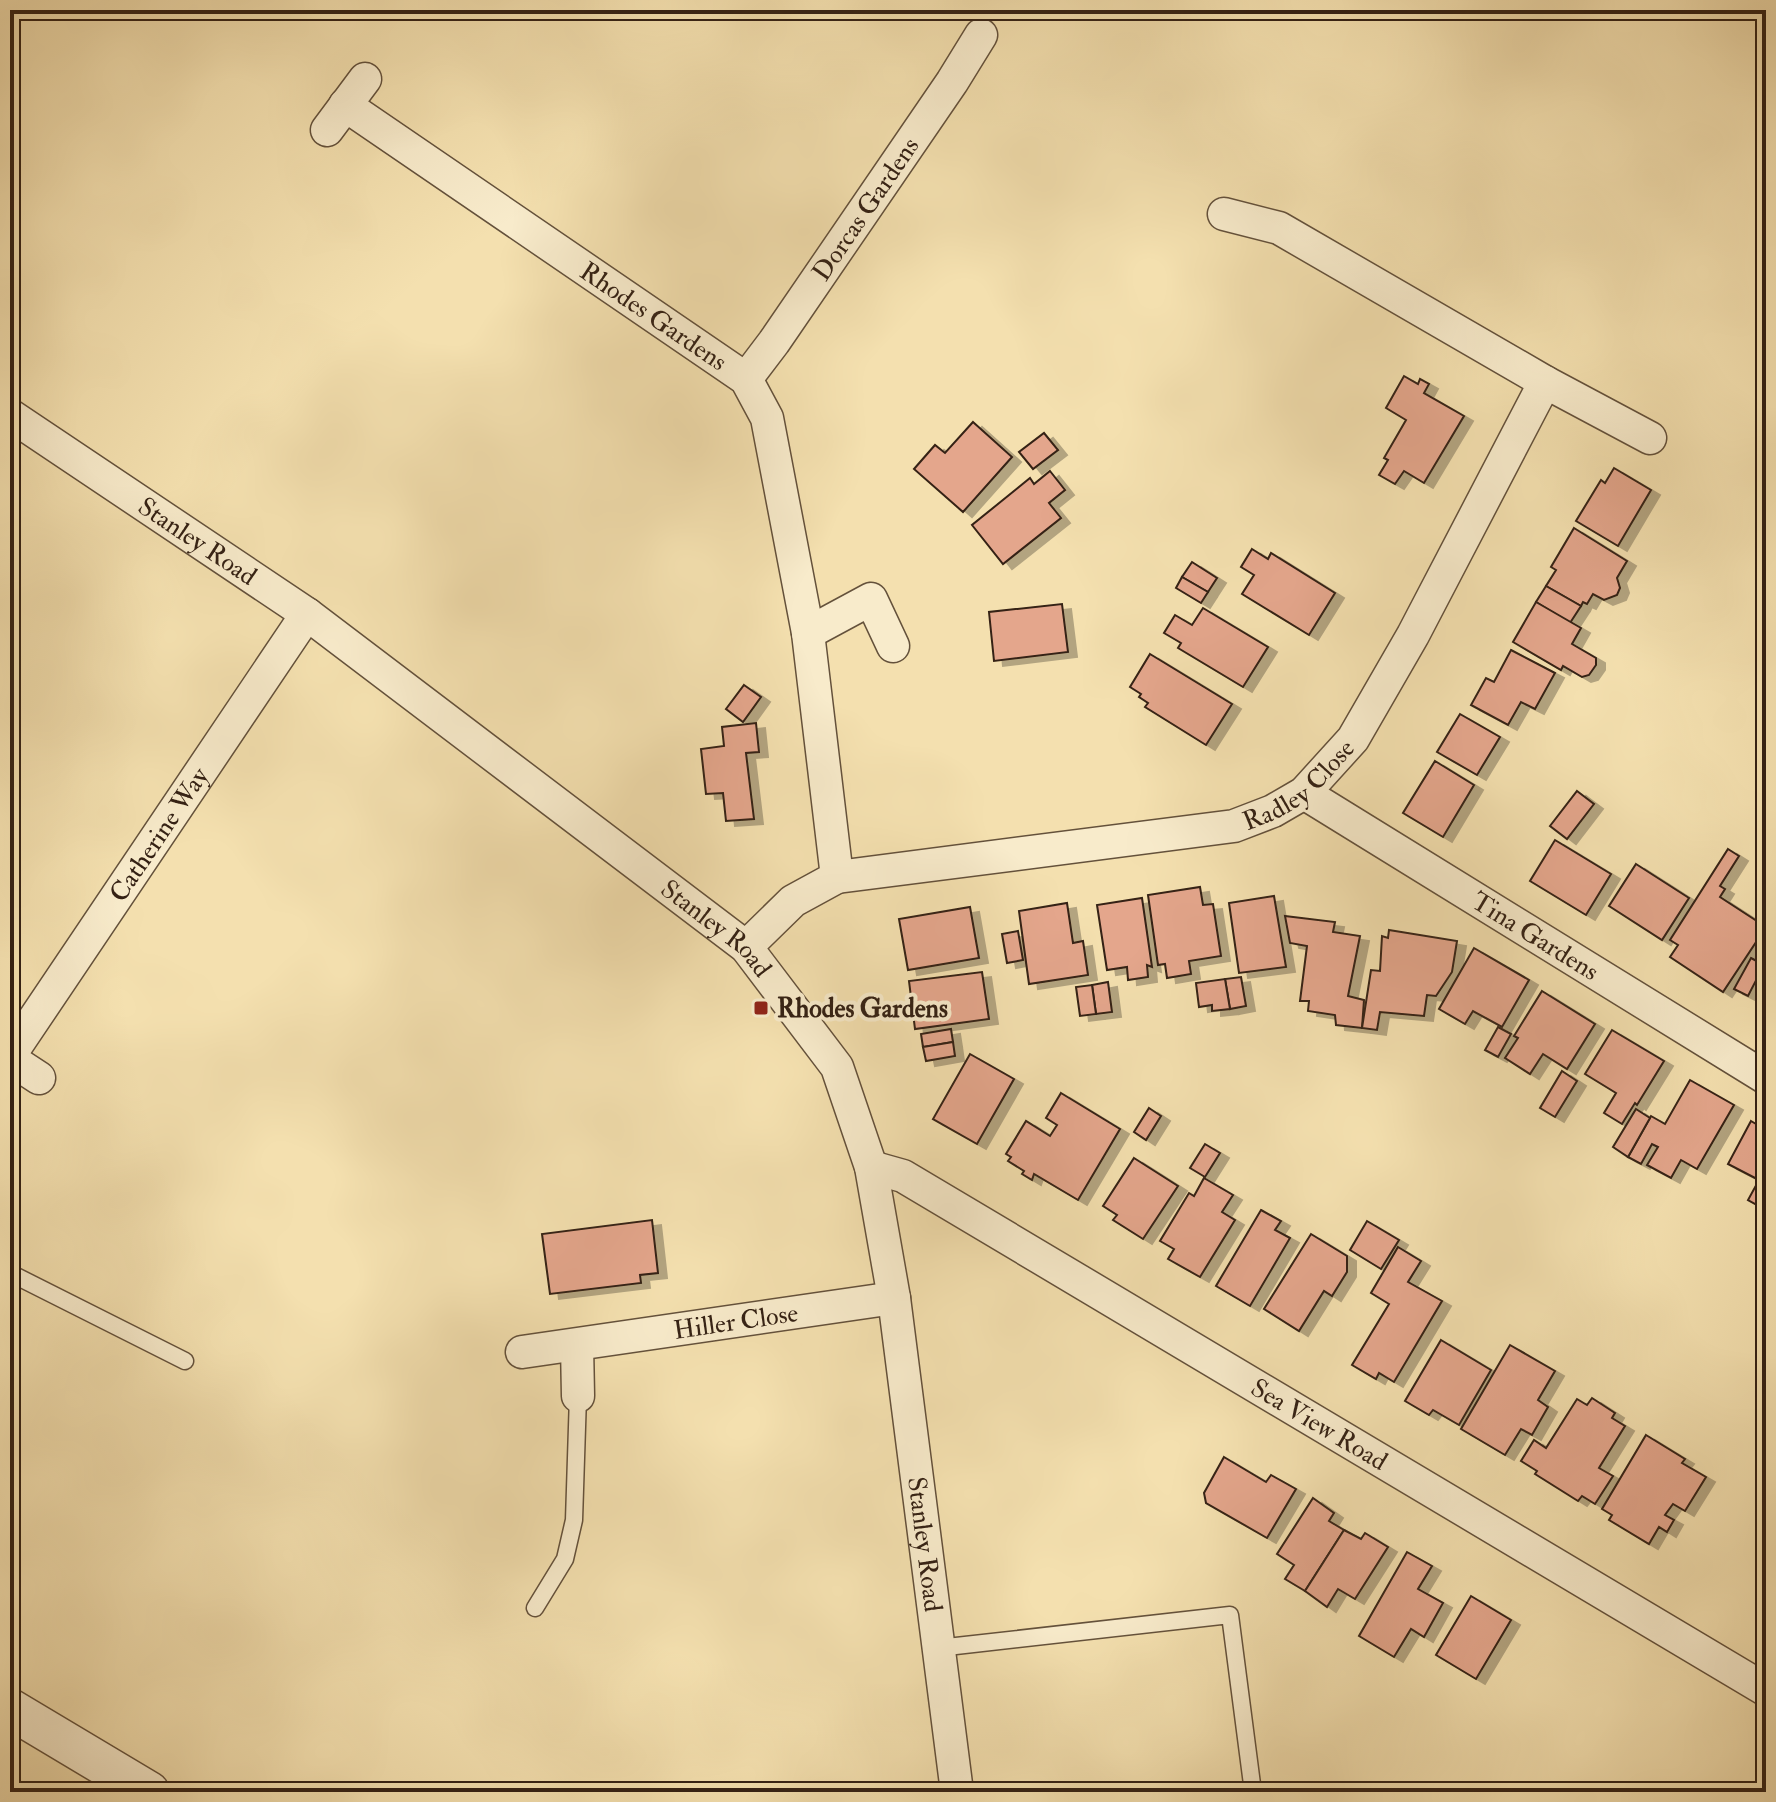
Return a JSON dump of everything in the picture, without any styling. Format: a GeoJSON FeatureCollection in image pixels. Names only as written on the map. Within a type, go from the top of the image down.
{"type":"FeatureCollection","features":[{"type":"Feature","properties":{"kind":"street","name":"Dorcas Gardens"},"geometry":{"type":"LineString","coordinates":[[746,379],[944,95],[981,35]]}},
{"type":"Feature","properties":{"kind":"street","name":"Rhodes Gardens"},"geometry":{"type":"LineString","coordinates":[[365,79],[336,118],[746,379],[767,418],[808,633],[837,877]]}},
{"type":"Feature","properties":{"kind":"street"},"geometry":{"type":"LineString","coordinates":[[1224,214],[1279,228],[1545,382],[1650,438]]}},
{"type":"Feature","properties":{"kind":"street","name":"Radley Close"},"geometry":{"type":"LineString","coordinates":[[837,877],[1234,826],[1273,811],[1304,793],[1353,739],[1413,635],[1545,382]]}},
{"type":"Feature","properties":{"kind":"street","name":"Stanley Road"},"geometry":{"type":"LineString","coordinates":[[10,415],[307,614],[746,947],[837,1067],[871,1167],[894,1298],[957,1792]]}},
{"type":"Feature","properties":{"kind":"street"},"geometry":{"type":"LineString","coordinates":[[808,633],[871,599],[893,646]]}},
{"type":"Feature","properties":{"kind":"street","name":"Catherine Way"},"geometry":{"type":"LineString","coordinates":[[39,1078],[10,1057],[307,614]]}},
{"type":"Feature","properties":{"kind":"street","name":"Tina Gardens"},"geometry":{"type":"LineString","coordinates":[[1304,793],[1766,1078]]}},
{"type":"Feature","properties":{"kind":"street"},"geometry":{"type":"LineString","coordinates":[[746,947],[793,901],[837,877]]}},
{"type":"Feature","properties":{"kind":"street","name":"Sea View Road"},"geometry":{"type":"LineString","coordinates":[[871,1167],[903,1176],[1766,1690]]}},
{"type":"Feature","properties":{"kind":"street","name":"Hiller Close"},"geometry":{"type":"LineString","coordinates":[[522,1352],[894,1298]]}},
{"type":"Feature","properties":{"kind":"street"},"geometry":{"type":"LineString","coordinates":[[577,1345],[578,1396]]}},
{"type":"Feature","properties":{"kind":"street"},"geometry":{"type":"LineString","coordinates":[[10,1709],[136,1789]]}},
{"type":"Feature","properties":{"kind":"lane"},"geometry":{"type":"LineString","coordinates":[[10,1273],[185,1361]]}},
{"type":"Feature","properties":{"kind":"lane"},"geometry":{"type":"LineString","coordinates":[[535,1608],[565,1559],[574,1520],[578,1396]]}},
{"type":"Feature","properties":{"kind":"lane"},"geometry":{"type":"LineString","coordinates":[[938,1648],[1230,1615],[1253,1792]]}},
{"type":"Feature","properties":{"kind":"building"},"geometry":{"type":"Polygon","coordinates":[[[1404,376],[1418,384],[1420,379],[1429,384],[1424,393],[1464,416],[1424,483],[1404,471],[1395,484],[1379,475],[1388,460],[1384,458],[1406,420],[1386,408],[1404,376]]]}},
{"type":"Feature","properties":{"kind":"building"},"geometry":{"type":"Polygon","coordinates":[[[973,422],[1012,457],[963,512],[914,469],[935,445],[945,453],[973,422]]]}},
{"type":"Feature","properties":{"kind":"building"},"geometry":{"type":"Polygon","coordinates":[[[1044,433],[1058,450],[1033,469],[1019,452],[1044,433]]]}},
{"type":"Feature","properties":{"kind":"building"},"geometry":{"type":"Polygon","coordinates":[[[1614,468],[1651,490],[1618,546],[1576,521],[1601,480],[1605,483],[1614,468]]]}},
{"type":"Feature","properties":{"kind":"building"},"geometry":{"type":"Polygon","coordinates":[[[1050,471],[1065,490],[1049,503],[1061,518],[1003,564],[972,525],[1030,478],[1034,484],[1050,471]]]}},
{"type":"Feature","properties":{"kind":"building"},"geometry":{"type":"Polygon","coordinates":[[[1574,528],[1627,561],[1617,578],[1620,588],[1617,595],[1604,600],[1593,594],[1587,604],[1583,602],[1581,606],[1546,586],[1556,570],[1551,567],[1574,528]]]}},
{"type":"Feature","properties":{"kind":"building"},"geometry":{"type":"Polygon","coordinates":[[[1252,549],[1268,559],[1271,553],[1335,593],[1309,635],[1242,594],[1254,575],[1241,567],[1252,549]]]}},
{"type":"Feature","properties":{"kind":"building"},"geometry":{"type":"Polygon","coordinates":[[[1192,562],[1217,578],[1208,592],[1182,577],[1192,562]]]}},
{"type":"Feature","properties":{"kind":"building"},"geometry":{"type":"Polygon","coordinates":[[[1182,577],[1208,592],[1201,603],[1176,588],[1182,577]]]}},
{"type":"Feature","properties":{"kind":"building"},"geometry":{"type":"Polygon","coordinates":[[[1546,586],[1581,606],[1570,623],[1536,602],[1546,586]]]}},
{"type":"Feature","properties":{"kind":"building"},"geometry":{"type":"Polygon","coordinates":[[[1536,602],[1581,628],[1572,644],[1596,658],[1596,665],[1589,675],[1582,677],[1563,666],[1561,670],[1513,642],[1536,602]]]}},
{"type":"Feature","properties":{"kind":"building"},"geometry":{"type":"Polygon","coordinates":[[[1062,604],[1068,652],[994,661],[989,612],[1062,604]]]}},
{"type":"Feature","properties":{"kind":"building"},"geometry":{"type":"Polygon","coordinates":[[[1203,608],[1268,647],[1243,687],[1178,648],[1181,643],[1164,633],[1175,615],[1192,625],[1203,608]]]}},
{"type":"Feature","properties":{"kind":"building"},"geometry":{"type":"Polygon","coordinates":[[[1511,650],[1555,673],[1535,709],[1521,702],[1508,725],[1471,705],[1486,678],[1494,682],[1511,650]]]}},
{"type":"Feature","properties":{"kind":"building"},"geometry":{"type":"Polygon","coordinates":[[[1150,654],[1232,704],[1206,745],[1145,707],[1148,703],[1130,687],[1150,654]]]}},
{"type":"Feature","properties":{"kind":"building"},"geometry":{"type":"Polygon","coordinates":[[[744,685],[761,697],[743,722],[726,709],[744,685]]]}},
{"type":"Feature","properties":{"kind":"building"},"geometry":{"type":"Polygon","coordinates":[[[1460,714],[1500,737],[1477,775],[1437,752],[1460,714]]]}},
{"type":"Feature","properties":{"kind":"building"},"geometry":{"type":"Polygon","coordinates":[[[756,723],[759,752],[746,753],[754,819],[726,821],[723,793],[706,794],[701,749],[724,746],[722,727],[756,723]]]}},
{"type":"Feature","properties":{"kind":"building"},"geometry":{"type":"Polygon","coordinates":[[[1435,761],[1474,785],[1443,837],[1403,813],[1435,761]]]}},
{"type":"Feature","properties":{"kind":"building"},"geometry":{"type":"Polygon","coordinates":[[[1577,791],[1594,804],[1567,839],[1550,826],[1577,791]]]}},
{"type":"Feature","properties":{"kind":"building"},"geometry":{"type":"Polygon","coordinates":[[[1555,840],[1611,874],[1586,915],[1530,881],[1555,840]]]}},
{"type":"Feature","properties":{"kind":"building"},"geometry":{"type":"Polygon","coordinates":[[[1728,849],[1739,856],[1720,886],[1725,889],[1720,897],[1766,927],[1723,992],[1670,957],[1678,945],[1670,940],[1728,849]]]}},
{"type":"Feature","properties":{"kind":"building"},"geometry":{"type":"Polygon","coordinates":[[[1636,864],[1689,898],[1662,940],[1609,906],[1636,864]]]}},
{"type":"Feature","properties":{"kind":"building"},"geometry":{"type":"Polygon","coordinates":[[[1200,887],[1203,905],[1213,904],[1221,956],[1189,961],[1191,974],[1167,978],[1165,964],[1158,965],[1148,895],[1200,887]]]}},
{"type":"Feature","properties":{"kind":"building"},"geometry":{"type":"Polygon","coordinates":[[[1274,896],[1286,967],[1239,973],[1229,903],[1274,896]]]}},
{"type":"Feature","properties":{"kind":"building"},"geometry":{"type":"Polygon","coordinates":[[[1142,898],[1152,967],[1147,965],[1148,977],[1128,980],[1127,967],[1107,970],[1097,905],[1142,898]]]}},
{"type":"Feature","properties":{"kind":"building"},"geometry":{"type":"Polygon","coordinates":[[[1067,903],[1073,943],[1083,941],[1088,975],[1029,984],[1019,911],[1067,903]]]}},
{"type":"Feature","properties":{"kind":"building"},"geometry":{"type":"Polygon","coordinates":[[[970,907],[979,958],[908,970],[899,919],[970,907]]]}},
{"type":"Feature","properties":{"kind":"building"},"geometry":{"type":"Polygon","coordinates":[[[1285,916],[1335,922],[1333,932],[1360,936],[1348,996],[1364,1000],[1362,1028],[1336,1025],[1335,1015],[1308,1011],[1309,1001],[1300,1001],[1307,946],[1290,943],[1285,916]]]}},
{"type":"Feature","properties":{"kind":"building"},"geometry":{"type":"Polygon","coordinates":[[[1389,930],[1457,941],[1452,972],[1436,996],[1427,995],[1424,1016],[1380,1012],[1377,1030],[1362,1028],[1371,970],[1380,971],[1382,936],[1388,938],[1389,930]]]}},
{"type":"Feature","properties":{"kind":"building"},"geometry":{"type":"Polygon","coordinates":[[[1018,931],[1023,960],[1007,963],[1002,934],[1018,931]]]}},
{"type":"Feature","properties":{"kind":"building"},"geometry":{"type":"Polygon","coordinates":[[[1474,948],[1529,980],[1502,1027],[1473,1011],[1465,1024],[1439,1009],[1474,948]]]}},
{"type":"Feature","properties":{"kind":"building"},"geometry":{"type":"Polygon","coordinates":[[[1751,958],[1764,965],[1748,996],[1734,989],[1751,958]]]}},
{"type":"Feature","properties":{"kind":"building"},"geometry":{"type":"Polygon","coordinates":[[[982,972],[989,1019],[915,1029],[909,981],[982,972]]]}},
{"type":"Feature","properties":{"kind":"building"},"geometry":{"type":"Polygon","coordinates":[[[1241,977],[1246,1006],[1230,1009],[1225,979],[1241,977]]]}},
{"type":"Feature","properties":{"kind":"building"},"geometry":{"type":"Polygon","coordinates":[[[1225,979],[1230,1009],[1212,1011],[1212,1005],[1199,1007],[1196,983],[1225,979]]]}},
{"type":"Feature","properties":{"kind":"building"},"geometry":{"type":"Polygon","coordinates":[[[1108,982],[1112,1012],[1096,1014],[1092,985],[1108,982]]]}},
{"type":"Feature","properties":{"kind":"building"},"geometry":{"type":"Polygon","coordinates":[[[1092,985],[1096,1014],[1080,1016],[1076,987],[1092,985]]]}},
{"type":"Feature","properties":{"kind":"building"},"geometry":{"type":"Polygon","coordinates":[[[1542,991],[1595,1024],[1567,1069],[1543,1054],[1530,1074],[1505,1058],[1518,1038],[1514,1036],[1542,991]]]}},
{"type":"Feature","properties":{"kind":"building"},"geometry":{"type":"Polygon","coordinates":[[[1498,1027],[1511,1034],[1498,1057],[1485,1050],[1498,1027]]]}},
{"type":"Feature","properties":{"kind":"building"},"geometry":{"type":"Polygon","coordinates":[[[951,1029],[953,1042],[923,1047],[921,1034],[951,1029]]]}},
{"type":"Feature","properties":{"kind":"building"},"geometry":{"type":"Polygon","coordinates":[[[1612,1030],[1664,1061],[1622,1124],[1604,1113],[1616,1093],[1585,1074],[1612,1030]]]}},
{"type":"Feature","properties":{"kind":"building"},"geometry":{"type":"Polygon","coordinates":[[[953,1042],[955,1056],[926,1061],[923,1047],[953,1042]]]}},
{"type":"Feature","properties":{"kind":"building"},"geometry":{"type":"Polygon","coordinates":[[[970,1054],[1014,1079],[977,1144],[933,1119],[970,1054]]]}},
{"type":"Feature","properties":{"kind":"building"},"geometry":{"type":"Polygon","coordinates":[[[1562,1071],[1577,1081],[1555,1117],[1540,1108],[1562,1071]]]}},
{"type":"Feature","properties":{"kind":"building"},"geometry":{"type":"Polygon","coordinates":[[[1690,1080],[1734,1105],[1697,1169],[1681,1160],[1671,1178],[1647,1165],[1658,1147],[1652,1144],[1641,1164],[1628,1157],[1651,1116],[1665,1124],[1690,1080]]]}},
{"type":"Feature","properties":{"kind":"building"},"geometry":{"type":"Polygon","coordinates":[[[1061,1093],[1120,1129],[1078,1200],[1034,1174],[1032,1180],[1022,1174],[1024,1171],[1008,1161],[1011,1157],[1006,1154],[1026,1121],[1050,1136],[1057,1125],[1046,1118],[1061,1093]]]}},
{"type":"Feature","properties":{"kind":"building"},"geometry":{"type":"Polygon","coordinates":[[[1149,1108],[1161,1116],[1146,1140],[1134,1132],[1149,1108]]]}},
{"type":"Feature","properties":{"kind":"building"},"geometry":{"type":"Polygon","coordinates":[[[1636,1109],[1650,1118],[1628,1157],[1613,1147],[1636,1109]]]}},
{"type":"Feature","properties":{"kind":"building"},"geometry":{"type":"Polygon","coordinates":[[[1751,1121],[1766,1130],[1766,1210],[1748,1200],[1759,1180],[1728,1164],[1751,1121]]]}},
{"type":"Feature","properties":{"kind":"building"},"geometry":{"type":"Polygon","coordinates":[[[1205,1144],[1220,1153],[1205,1177],[1190,1168],[1205,1144]]]}},
{"type":"Feature","properties":{"kind":"building"},"geometry":{"type":"Polygon","coordinates":[[[1134,1158],[1178,1186],[1143,1239],[1113,1220],[1117,1215],[1103,1206],[1134,1158]]]}},
{"type":"Feature","properties":{"kind":"building"},"geometry":{"type":"Polygon","coordinates":[[[1204,1178],[1233,1195],[1222,1212],[1235,1220],[1200,1277],[1168,1259],[1174,1249],[1160,1241],[1189,1193],[1194,1196],[1204,1178]]]}},
{"type":"Feature","properties":{"kind":"building"},"geometry":{"type":"Polygon","coordinates":[[[1261,1210],[1281,1221],[1275,1230],[1290,1238],[1250,1306],[1216,1286],[1261,1210]]]}},
{"type":"Feature","properties":{"kind":"building"},"geometry":{"type":"Polygon","coordinates":[[[652,1220],[658,1273],[640,1275],[641,1283],[550,1294],[542,1234],[652,1220]]]}},
{"type":"Feature","properties":{"kind":"building"},"geometry":{"type":"Polygon","coordinates":[[[1367,1221],[1399,1240],[1381,1269],[1350,1250],[1367,1221]]]}},
{"type":"Feature","properties":{"kind":"building"},"geometry":{"type":"Polygon","coordinates":[[[1311,1234],[1347,1256],[1347,1272],[1332,1296],[1324,1291],[1299,1331],[1264,1309],[1311,1234]]]}},
{"type":"Feature","properties":{"kind":"building"},"geometry":{"type":"Polygon","coordinates":[[[1398,1247],[1421,1261],[1408,1282],[1442,1301],[1394,1382],[1379,1373],[1376,1379],[1352,1365],[1389,1304],[1371,1293],[1398,1247]]]}},
{"type":"Feature","properties":{"kind":"building"},"geometry":{"type":"Polygon","coordinates":[[[1441,1340],[1491,1370],[1459,1425],[1433,1410],[1429,1415],[1405,1401],[1441,1340]]]}},
{"type":"Feature","properties":{"kind":"building"},"geometry":{"type":"Polygon","coordinates":[[[1510,1345],[1555,1371],[1538,1400],[1548,1407],[1532,1435],[1521,1429],[1505,1455],[1461,1429],[1510,1345]]]}},
{"type":"Feature","properties":{"kind":"building"},"geometry":{"type":"Polygon","coordinates":[[[1592,1398],[1615,1413],[1612,1418],[1625,1426],[1599,1468],[1613,1476],[1595,1504],[1582,1496],[1578,1501],[1535,1474],[1537,1471],[1521,1461],[1534,1440],[1546,1448],[1577,1399],[1587,1405],[1592,1398]]]}},
{"type":"Feature","properties":{"kind":"building"},"geometry":{"type":"Polygon","coordinates":[[[1646,1435],[1685,1459],[1682,1463],[1706,1477],[1685,1511],[1673,1504],[1665,1515],[1674,1520],[1667,1532],[1659,1527],[1649,1544],[1609,1520],[1612,1515],[1602,1509],[1646,1435]]]}},
{"type":"Feature","properties":{"kind":"building"},"geometry":{"type":"Polygon","coordinates":[[[1224,1457],[1266,1482],[1271,1475],[1296,1489],[1267,1538],[1206,1503],[1204,1493],[1224,1457]]]}},
{"type":"Feature","properties":{"kind":"building"},"geometry":{"type":"Polygon","coordinates":[[[1313,1498],[1334,1513],[1329,1521],[1344,1530],[1305,1591],[1285,1579],[1294,1565],[1277,1554],[1313,1498]]]}},
{"type":"Feature","properties":{"kind":"building"},"geometry":{"type":"Polygon","coordinates":[[[1344,1530],[1361,1539],[1365,1533],[1388,1547],[1355,1599],[1338,1589],[1327,1607],[1305,1591],[1344,1530]]]}},
{"type":"Feature","properties":{"kind":"building"},"geometry":{"type":"Polygon","coordinates":[[[1407,1552],[1432,1566],[1418,1589],[1443,1603],[1424,1637],[1411,1629],[1394,1657],[1359,1636],[1407,1552]]]}},
{"type":"Feature","properties":{"kind":"building"},"geometry":{"type":"Polygon","coordinates":[[[1471,1596],[1511,1620],[1476,1679],[1436,1655],[1471,1596]]]}},
{"type":"Feature","properties":{"kind":"place","name":"Rhodes Gardens"},"geometry":{"type":"Point","coordinates":[761,1008]}}]}
